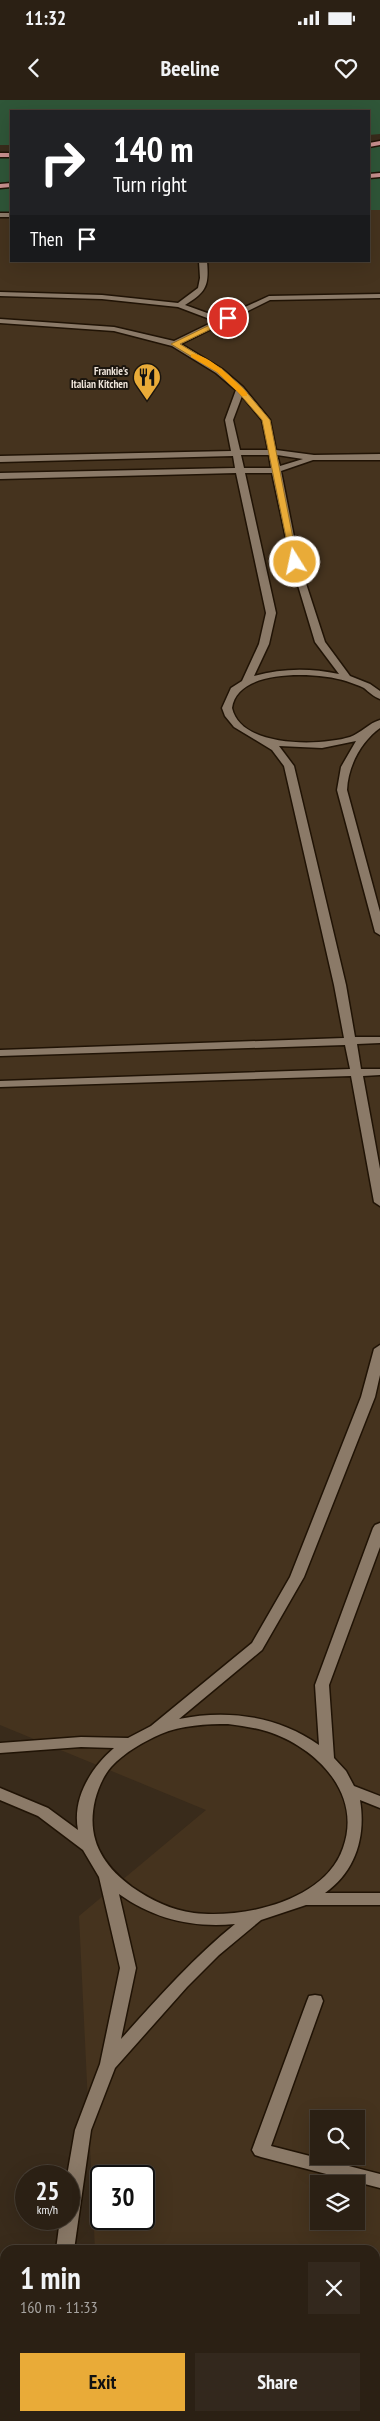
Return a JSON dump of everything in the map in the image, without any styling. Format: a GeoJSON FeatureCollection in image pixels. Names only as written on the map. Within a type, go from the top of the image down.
{"type":"FeatureCollection","features":[{"type":"Feature","properties":{"kind":"street"},"geometry":{"type":"LineString","coordinates":[[179,305],[201,293],[205,283],[203,262]]}},
{"type":"Feature","properties":{"kind":"street"},"geometry":{"type":"LineString","coordinates":[[0,294],[102,297],[179,305],[221,322]]}},
{"type":"Feature","properties":{"kind":"street"},"geometry":{"type":"LineString","coordinates":[[174,344],[269,298],[380,296]]}},
{"type":"Feature","properties":{"kind":"street"},"geometry":{"type":"LineString","coordinates":[[0,321],[114,329],[174,344],[219,371],[240,389],[266,420],[271,452],[295,562],[320,642],[346,676]]}},
{"type":"Feature","properties":{"kind":"street"},"geometry":{"type":"LineString","coordinates":[[0,326],[28,323]]}},
{"type":"Feature","properties":{"kind":"street"},"geometry":{"type":"LineString","coordinates":[[240,389],[228,420],[271,613],[264,644],[246,683]]}},
{"type":"Feature","properties":{"kind":"street"},"geometry":{"type":"LineString","coordinates":[[0,460],[271,452],[314,458],[380,456]]}},
{"type":"Feature","properties":{"kind":"street"},"geometry":{"type":"LineString","coordinates":[[0,476],[276,470],[314,458]]}},
{"type":"Feature","properties":{"kind":"street"},"geometry":{"type":"LineString","coordinates":[[369,732],[352,739],[315,745],[284,744],[242,730],[230,718],[227,705],[232,693],[246,683],[263,676],[290,672],[326,672],[346,676],[363,683],[380,696]]}},
{"type":"Feature","properties":{"kind":"street"},"geometry":{"type":"LineString","coordinates":[[363,683],[380,685]]}},
{"type":"Feature","properties":{"kind":"street"},"geometry":{"type":"LineString","coordinates":[[380,723],[353,750],[342,779],[342,790],[380,932]]}},
{"type":"Feature","properties":{"kind":"street"},"geometry":{"type":"LineString","coordinates":[[262,738],[275,748],[288,766],[340,985],[380,1202]]}},
{"type":"Feature","properties":{"kind":"street"},"geometry":{"type":"LineString","coordinates":[[0,1053],[380,1040]]}},
{"type":"Feature","properties":{"kind":"street"},"geometry":{"type":"LineString","coordinates":[[0,1084],[380,1072]]}},
{"type":"Feature","properties":{"kind":"street"},"geometry":{"type":"LineString","coordinates":[[156,1730],[257,1646],[297,1577],[368,1397],[380,1348]]}},
{"type":"Feature","properties":{"kind":"street"},"geometry":{"type":"LineString","coordinates":[[327,1758],[322,1685],[380,1528]]}},
{"type":"Feature","properties":{"kind":"street"},"geometry":{"type":"LineString","coordinates":[[88,1846],[84,1818],[90,1790],[105,1764],[130,1743],[156,1730],[192,1720],[228,1719],[256,1723],[298,1737],[327,1758],[351,1791],[357,1820],[351,1850],[333,1877],[307,1899]]}},
{"type":"Feature","properties":{"kind":"street"},"geometry":{"type":"LineString","coordinates":[[0,1748],[80,1742],[130,1743]]}},
{"type":"Feature","properties":{"kind":"street"},"geometry":{"type":"LineString","coordinates":[[351,1791],[380,1802]]}},
{"type":"Feature","properties":{"kind":"street"},"geometry":{"type":"LineString","coordinates":[[0,1794],[43,1812],[88,1846],[107,1876],[136,1899],[172,1914],[213,1921],[254,1918],[307,1899],[380,1899]]}},
{"type":"Feature","properties":{"kind":"street"},"geometry":{"type":"LineString","coordinates":[[77,2165],[83,2130],[108,2064],[128,1968],[107,1876]]}},
{"type":"Feature","properties":{"kind":"street"},"geometry":{"type":"LineString","coordinates":[[108,2064],[181,1983],[213,1951],[254,1918]]}},
{"type":"Feature","properties":{"kind":"street"},"geometry":{"type":"LineString","coordinates":[[315,2001],[261,2150],[380,2181]]}},
{"type":"Feature","properties":{"kind":"street"},"geometry":{"type":"LineString","coordinates":[[66,2245],[68,2230]]}},
{"type":"Feature","properties":{"kind":"shaded area"},"geometry":{"type":"Polygon","coordinates":[[[370,209],[380,209],[380,2245],[95,2245],[94,2230],[155,2230],[155,2165],[91,2165],[79,1916],[206,1810],[0,1725],[0,214],[10,214],[10,262],[370,262],[370,209]]]}},
{"type":"Feature","properties":{"kind":"green space"},"geometry":{"type":"Polygon","coordinates":[[[0,100],[380,100],[380,134],[370,135],[370,110],[10,110],[10,145],[0,145],[0,100]]]}},
{"type":"Feature","properties":{"kind":"green space"},"geometry":{"type":"Polygon","coordinates":[[[370,145],[380,145],[380,210],[370,210],[370,145]]]}},
{"type":"Feature","properties":{"kind":"green space"},"geometry":{"type":"Polygon","coordinates":[[[0,152],[10,152],[10,214],[0,214],[0,152]]]}},
{"type":"Feature","properties":{"kind":"slow traffic"},"geometry":{"type":"LineString","coordinates":[[194,356],[219,371],[245,395]]}},
{"type":"Feature","properties":{"kind":"place","name":"Frankie's Italian Kitchen"},"geometry":{"type":"Point","coordinates":[147,401]}},
{"type":"Feature","properties":{"kind":"route"},"geometry":{"type":"LineString","coordinates":[[228,318],[174,344],[219,371],[240,389],[266,420],[271,452],[281,486],[295,562]]}}]}
